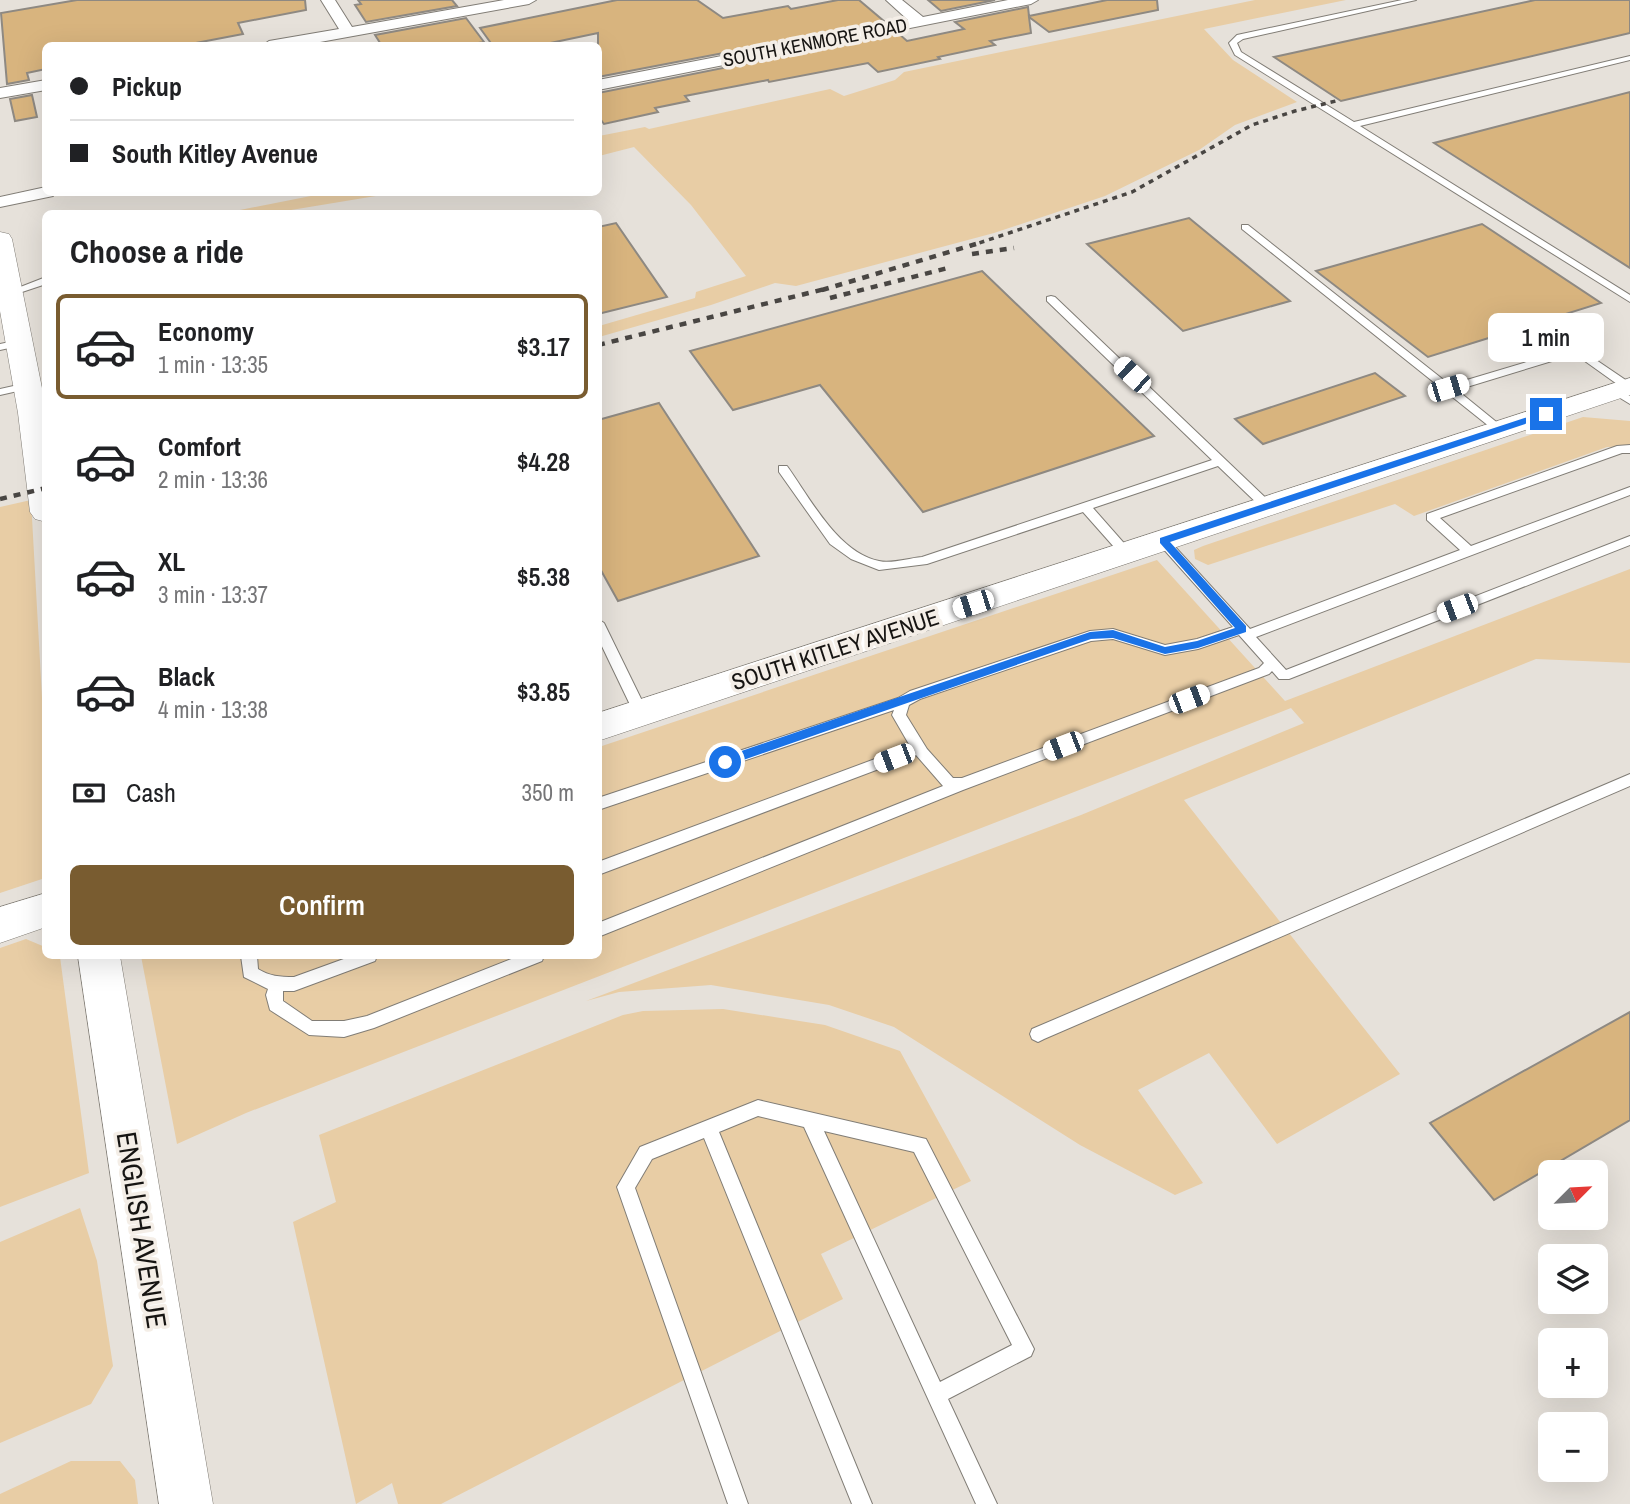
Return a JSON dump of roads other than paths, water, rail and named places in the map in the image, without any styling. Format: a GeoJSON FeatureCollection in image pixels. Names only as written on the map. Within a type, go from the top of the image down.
{"type":"FeatureCollection","features":[{"type":"Feature","properties":{"kind":"street"},"geometry":{"type":"LineString","coordinates":[[328,0],[348,32]]}},
{"type":"Feature","properties":{"kind":"street"},"geometry":{"type":"LineString","coordinates":[[292,42],[529,0]]}},
{"type":"Feature","properties":{"kind":"street"},"geometry":{"type":"LineString","coordinates":[[893,0],[920,22]]}},
{"type":"Feature","properties":{"kind":"street","name":"SOUTH KENMORE ROAD"},"geometry":{"type":"LineString","coordinates":[[602,84],[1031,0]]}},
{"type":"Feature","properties":{"kind":"street"},"geometry":{"type":"LineString","coordinates":[[0,93],[42,86]]}},
{"type":"Feature","properties":{"kind":"street"},"geometry":{"type":"LineString","coordinates":[[0,202],[42,193]]}},
{"type":"Feature","properties":{"kind":"street"},"geometry":{"type":"LineString","coordinates":[[0,240],[10,293],[10,345],[27,386],[41,437]]}},
{"type":"Feature","properties":{"kind":"street","name":"SOUTH KITLEY AVENUE"},"geometry":{"type":"LineString","coordinates":[[602,726],[1499,429],[1626,391]]}},
{"type":"Feature","properties":{"kind":"street"},"geometry":{"type":"LineString","coordinates":[[0,926],[42,911]]}},
{"type":"Feature","properties":{"kind":"street","name":"ENGLISH AVENUE"},"geometry":{"type":"LineString","coordinates":[[99,959],[186,1504]]}},
{"type":"Feature","properties":{"kind":"lane"},"geometry":{"type":"LineString","coordinates":[[1412,0],[1240,37],[1233,43],[1238,53],[1630,299]]}},
{"type":"Feature","properties":{"kind":"lane"},"geometry":{"type":"LineString","coordinates":[[1352,125],[1630,58]]}},
{"type":"Feature","properties":{"kind":"lane"},"geometry":{"type":"LineString","coordinates":[[1245,227],[1499,429]]}},
{"type":"Feature","properties":{"kind":"lane"},"geometry":{"type":"LineString","coordinates":[[10,293],[42,281]]}},
{"type":"Feature","properties":{"kind":"lane"},"geometry":{"type":"LineString","coordinates":[[1051,299],[1267,506]]}},
{"type":"Feature","properties":{"kind":"lane"},"geometry":{"type":"LineString","coordinates":[[1448,388],[1577,350],[1626,391]]}},
{"type":"Feature","properties":{"kind":"lane"},"geometry":{"type":"LineString","coordinates":[[0,392],[27,386]]}},
{"type":"Feature","properties":{"kind":"lane"},"geometry":{"type":"LineString","coordinates":[[1469,551],[1431,517],[1621,449],[1630,449]]}},
{"type":"Feature","properties":{"kind":"lane"},"geometry":{"type":"LineString","coordinates":[[783,469],[834,541],[855,556],[879,566],[923,561],[1220,461]]}},
{"type":"Feature","properties":{"kind":"lane"},"geometry":{"type":"LineString","coordinates":[[602,803],[1090,636],[1113,634],[1165,650],[1245,632],[1630,491]]}},
{"type":"Feature","properties":{"kind":"lane"},"geometry":{"type":"LineString","coordinates":[[1085,507],[1126,553]]}},
{"type":"Feature","properties":{"kind":"lane"},"geometry":{"type":"LineString","coordinates":[[1163,541],[1284,676],[1630,540]]}},
{"type":"Feature","properties":{"kind":"lane"},"geometry":{"type":"LineString","coordinates":[[602,630],[642,713]]}},
{"type":"Feature","properties":{"kind":"lane"},"geometry":{"type":"LineString","coordinates":[[602,928],[963,784],[1264,671],[1272,663]]}},
{"type":"Feature","properties":{"kind":"lane"},"geometry":{"type":"LineString","coordinates":[[902,702],[899,715],[919,748],[949,783],[963,784]]}},
{"type":"Feature","properties":{"kind":"lane"},"geometry":{"type":"LineString","coordinates":[[602,867],[919,748]]}},
{"type":"Feature","properties":{"kind":"lane"},"geometry":{"type":"LineString","coordinates":[[1038,1034],[1630,780]]}},
{"type":"Feature","properties":{"kind":"lane"},"geometry":{"type":"LineString","coordinates":[[249,959],[250,972],[261,982],[278,984],[294,984],[361,959]]}},
{"type":"Feature","properties":{"kind":"lane"},"geometry":{"type":"LineString","coordinates":[[278,984],[274,995],[276,1005],[309,1028],[344,1029],[368,1023],[528,959]]}},
{"type":"Feature","properties":{"kind":"lane"},"geometry":{"type":"LineString","coordinates":[[738,1504],[625,1187],[646,1153],[758,1108],[920,1145],[1024,1349],[936,1395]]}},
{"type":"Feature","properties":{"kind":"lane"},"geometry":{"type":"LineString","coordinates":[[810,1120],[987,1504]]}},
{"type":"Feature","properties":{"kind":"lane"},"geometry":{"type":"LineString","coordinates":[[709,1128],[862,1504]]}},
{"type":"Feature","properties":{"kind":"railway"},"geometry":{"type":"LineString","coordinates":[[976,244],[1132,192],[1252,125],[1340,100]]}},
{"type":"Feature","properties":{"kind":"railway"},"geometry":{"type":"LineString","coordinates":[[827,288],[976,244]]}},
{"type":"Feature","properties":{"kind":"railway"},"geometry":{"type":"LineString","coordinates":[[970,246],[976,244]]}},
{"type":"Feature","properties":{"kind":"railway"},"geometry":{"type":"LineString","coordinates":[[972,254],[1014,248]]}},
{"type":"Feature","properties":{"kind":"railway"},"geometry":{"type":"LineString","coordinates":[[830,298],[952,267]]}},
{"type":"Feature","properties":{"kind":"railway"},"geometry":{"type":"LineString","coordinates":[[602,344],[827,288]]}},
{"type":"Feature","properties":{"kind":"railway"},"geometry":{"type":"LineString","coordinates":[[822,290],[827,288]]}},
{"type":"Feature","properties":{"kind":"railway"},"geometry":{"type":"LineString","coordinates":[[0,499],[42,489]]}}]}
